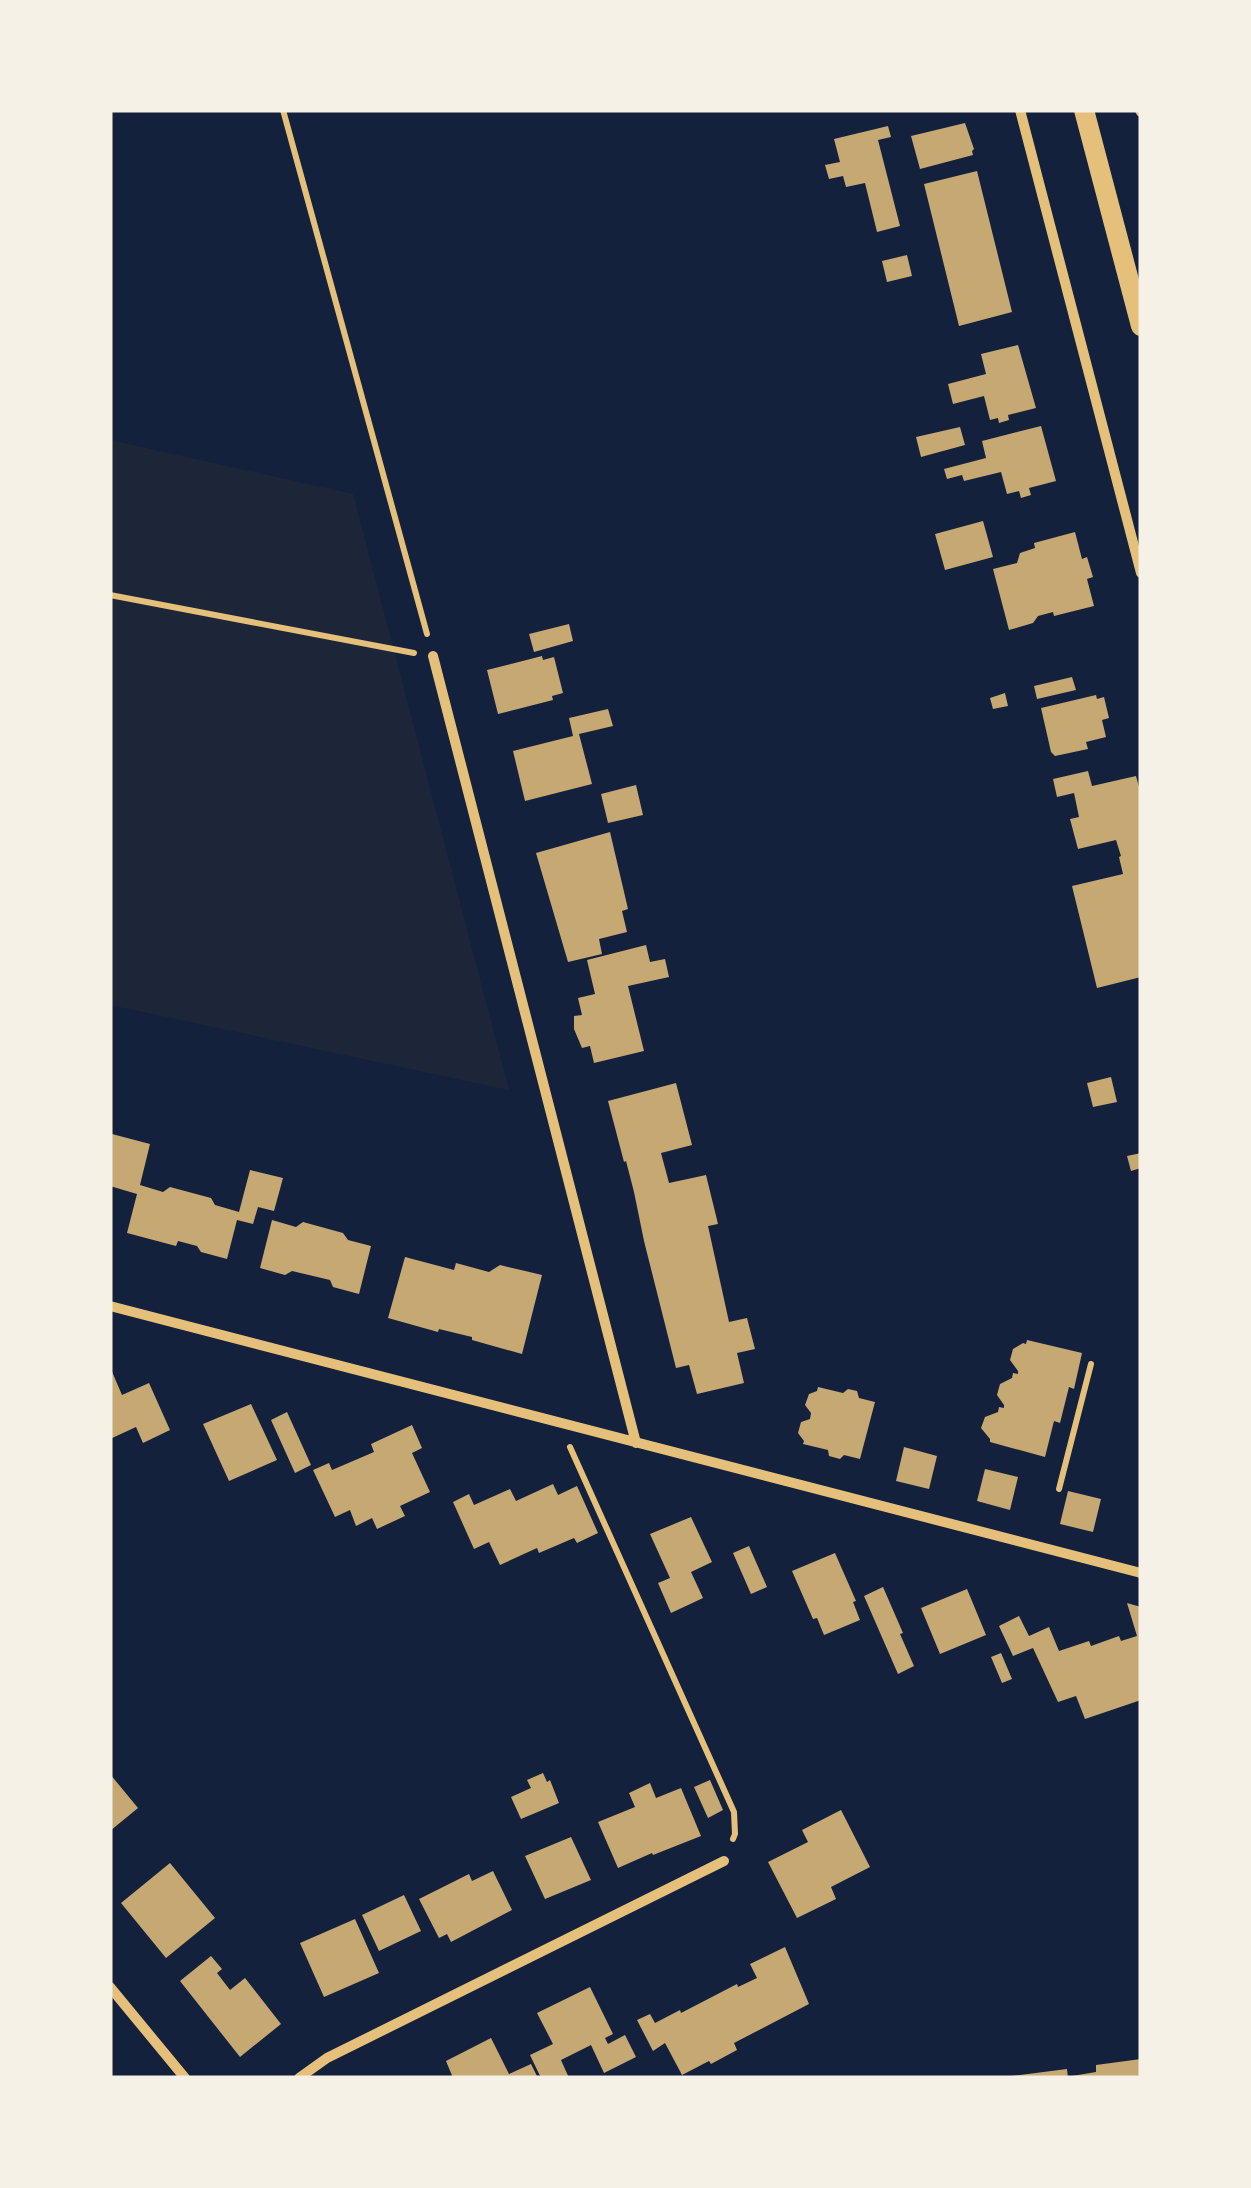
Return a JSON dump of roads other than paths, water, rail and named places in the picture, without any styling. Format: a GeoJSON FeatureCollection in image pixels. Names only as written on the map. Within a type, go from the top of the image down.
{"type":"FeatureCollection","features":[{"type":"Feature","properties":{"kind":"main road"},"geometry":{"type":"LineString","coordinates":[[1084,110],[1141,326]]}},
{"type":"Feature","properties":{"kind":"street"},"geometry":{"type":"LineString","coordinates":[[1020,110],[1141,573]]}},
{"type":"Feature","properties":{"kind":"street"},"geometry":{"type":"LineString","coordinates":[[433,656],[636,1443]]}},
{"type":"Feature","properties":{"kind":"street"},"geometry":{"type":"LineString","coordinates":[[110,1306],[1141,1572]]}},
{"type":"Feature","properties":{"kind":"street"},"geometry":{"type":"LineString","coordinates":[[300,2078],[327,2058],[724,1861]]}},
{"type":"Feature","properties":{"kind":"street"},"geometry":{"type":"LineString","coordinates":[[110,1987],[185,2078]]}}]}
